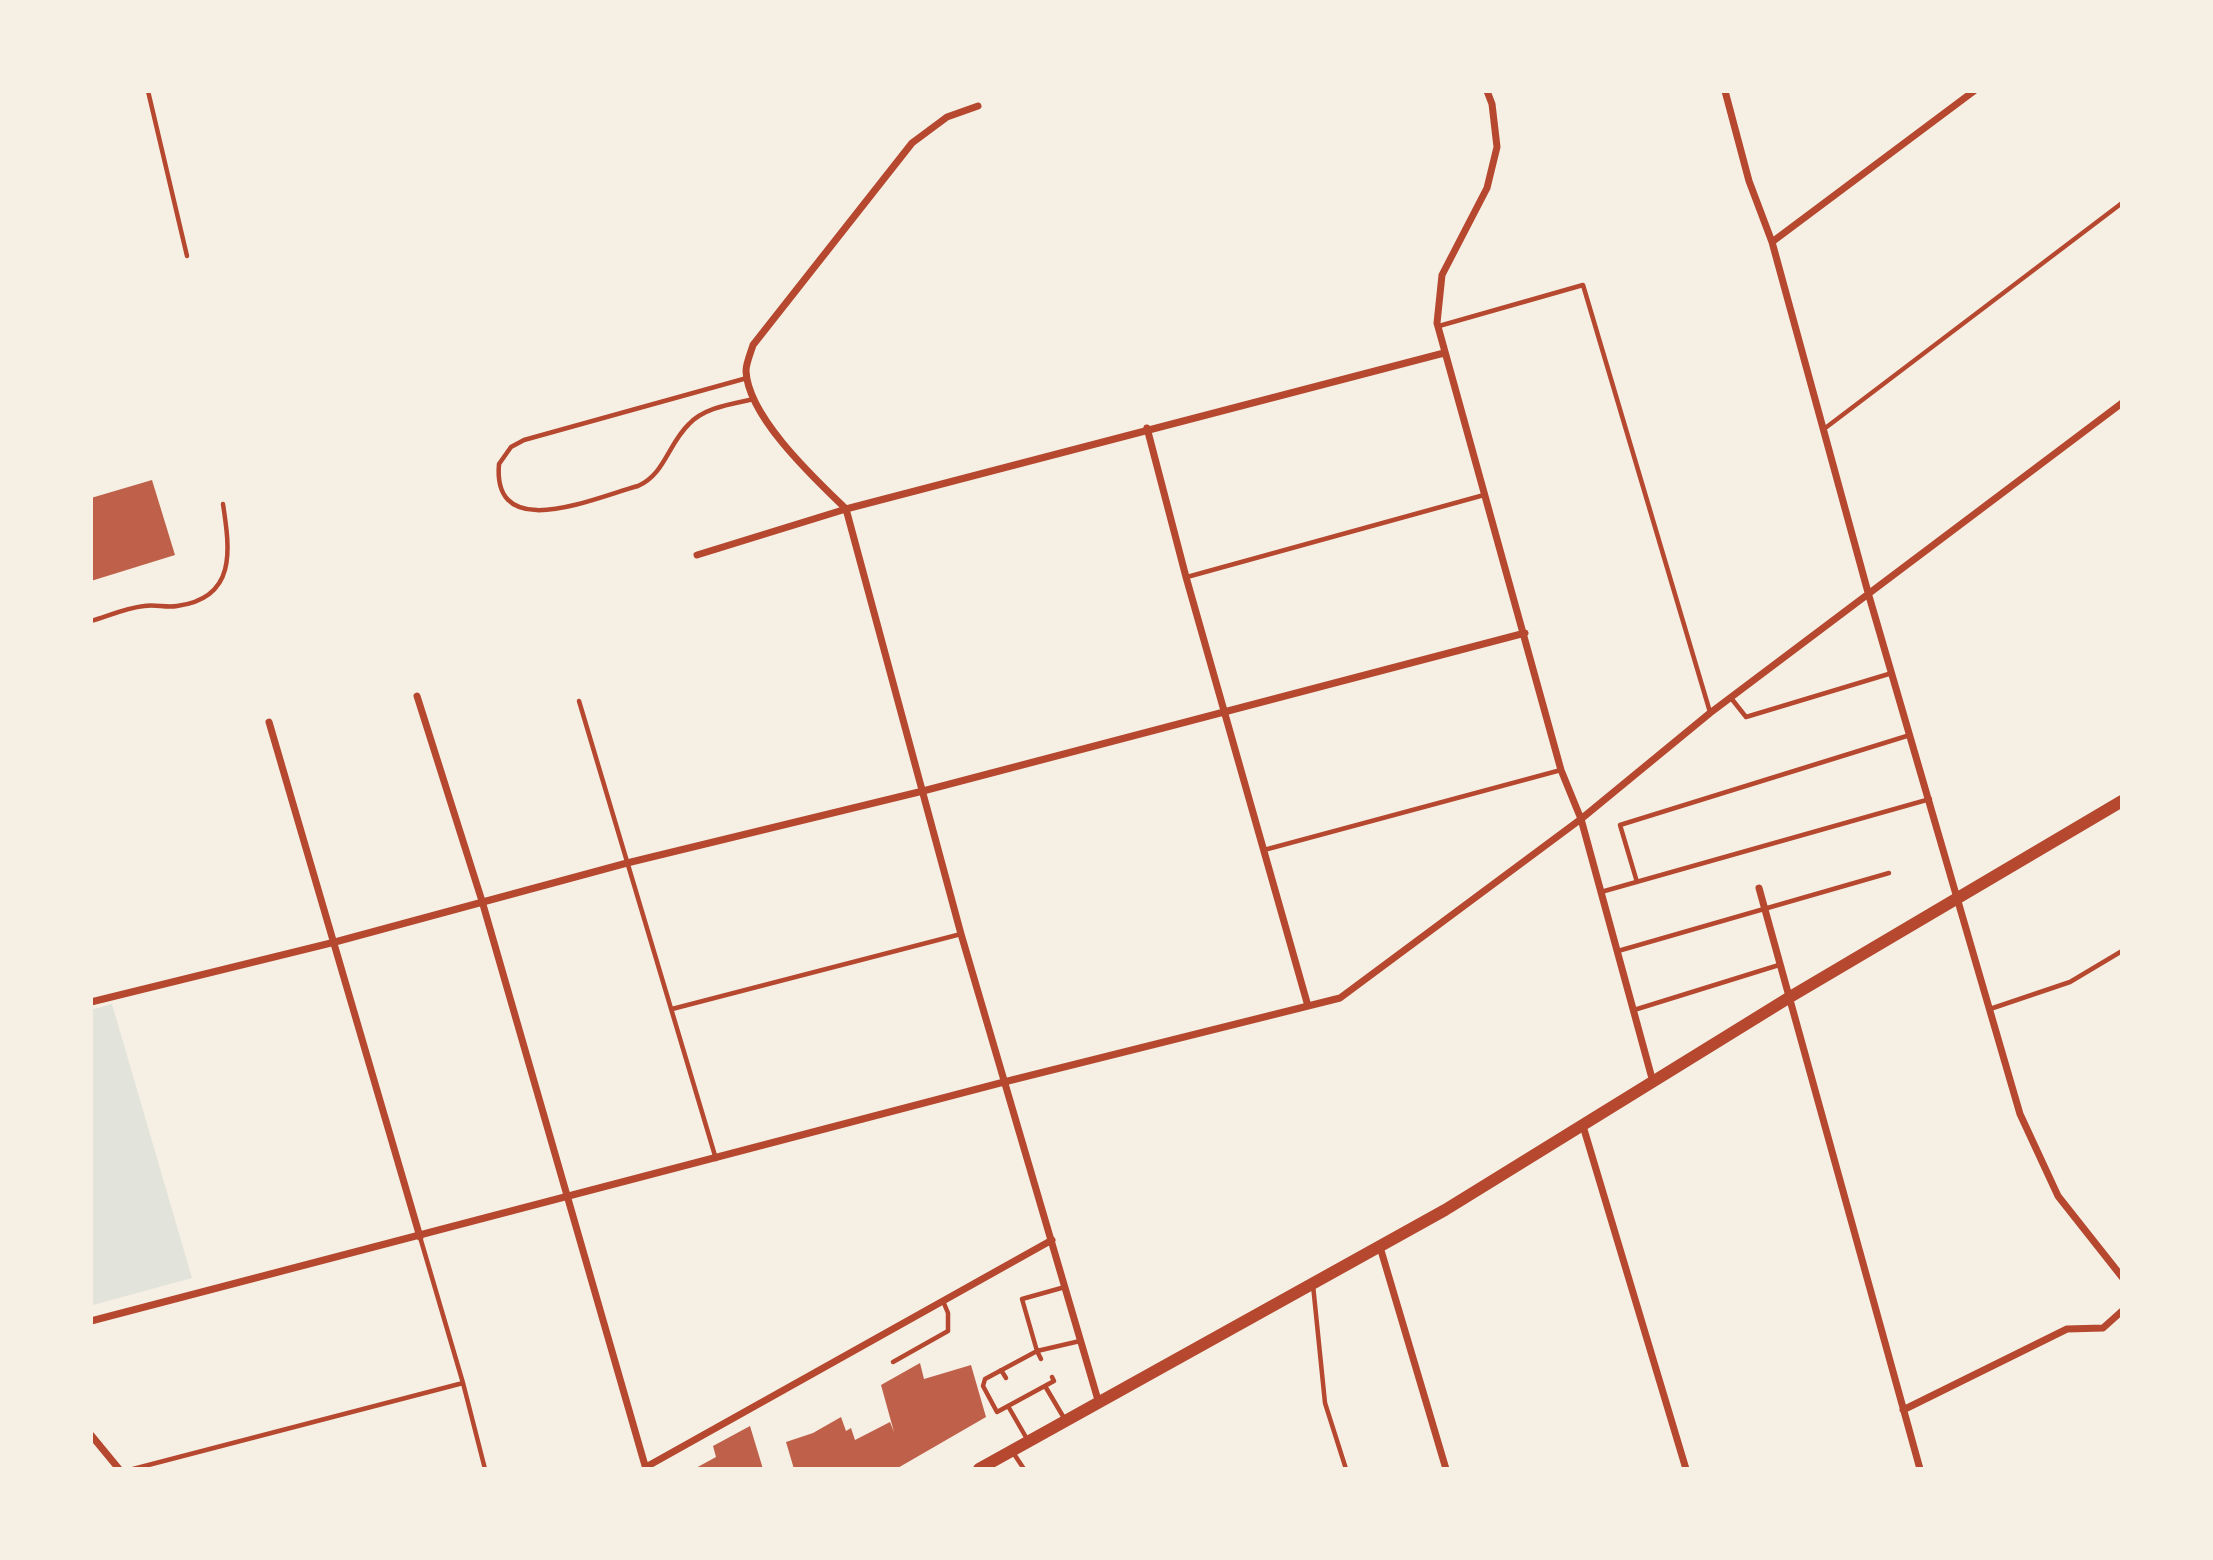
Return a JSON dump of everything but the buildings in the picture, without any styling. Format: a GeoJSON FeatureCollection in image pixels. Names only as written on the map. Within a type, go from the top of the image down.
{"type":"FeatureCollection","features":[{"type":"Feature","properties":{"kind":"main road"},"geometry":{"type":"LineString","coordinates":[[979,1469],[1380,1247],[1583,1126],[1790,997],[2122,801]]}},
{"type":"Feature","properties":{"kind":"street"},"geometry":{"type":"LineString","coordinates":[[1487,91],[1492,104],[1497,147],[1487,188],[1442,275],[1438,296],[1438,326],[1561,770],[1581,819],[1653,1082]]}},
{"type":"Feature","properties":{"kind":"street"},"geometry":{"type":"LineString","coordinates":[[1725,91],[1749,181],[1772,242],[1869,596],[1959,897],[2020,1114],[2057,1196],[2122,1277]]}},
{"type":"Feature","properties":{"kind":"street"},"geometry":{"type":"LineString","coordinates":[[1772,242],[1974,91]]}},
{"type":"Feature","properties":{"kind":"street"},"geometry":{"type":"LineString","coordinates":[[978,106],[947,117],[912,143],[770,320],[753,345],[746,369],[755,398],[776,434],[802,467],[846,509],[961,933],[1098,1401]]}},
{"type":"Feature","properties":{"kind":"street"},"geometry":{"type":"LineString","coordinates":[[697,555],[846,509],[1444,352]]}},
{"type":"Feature","properties":{"kind":"street"},"geometry":{"type":"LineString","coordinates":[[91,1321],[1004,1082],[1340,998],[1581,819],[1710,713],[1869,596],[2122,403]]}},
{"type":"Feature","properties":{"kind":"street"},"geometry":{"type":"LineString","coordinates":[[1147,428],[1186,577],[1227,712],[1308,1006]]}},
{"type":"Feature","properties":{"kind":"street"},"geometry":{"type":"LineString","coordinates":[[91,1002],[335,942],[626,863],[923,791],[1525,633]]}},
{"type":"Feature","properties":{"kind":"street"},"geometry":{"type":"LineString","coordinates":[[417,696],[482,901],[646,1468],[1052,1240]]}},
{"type":"Feature","properties":{"kind":"street"},"geometry":{"type":"LineString","coordinates":[[270,722],[420,1237]]}},
{"type":"Feature","properties":{"kind":"street"},"geometry":{"type":"LineString","coordinates":[[1759,888],[1920,1469]]}},
{"type":"Feature","properties":{"kind":"street"},"geometry":{"type":"LineString","coordinates":[[1583,1126],[1686,1469]]}},
{"type":"Feature","properties":{"kind":"street"},"geometry":{"type":"LineString","coordinates":[[1380,1247],[1446,1469]]}},
{"type":"Feature","properties":{"kind":"street"},"geometry":{"type":"LineString","coordinates":[[1903,1410],[2067,1329],[2104,1328],[2122,1311]]}},
{"type":"Feature","properties":{"kind":"street"},"geometry":{"type":"LineString","coordinates":[[91,1435],[119,1469]]}},
{"type":"Feature","properties":{"kind":"lane"},"geometry":{"type":"LineString","coordinates":[[148,91],[187,256]]}},
{"type":"Feature","properties":{"kind":"lane"},"geometry":{"type":"LineString","coordinates":[[1823,430],[2122,203]]}},
{"type":"Feature","properties":{"kind":"lane"},"geometry":{"type":"LineString","coordinates":[[1438,326],[1583,285],[1710,713]]}},
{"type":"Feature","properties":{"kind":"lane"},"geometry":{"type":"LineString","coordinates":[[748,377],[524,440],[512,447],[499,464],[502,492],[517,508],[537,513],[638,486],[651,480],[690,422],[711,410],[755,398]]}},
{"type":"Feature","properties":{"kind":"lane"},"geometry":{"type":"LineString","coordinates":[[1186,577],[1484,495]]}},
{"type":"Feature","properties":{"kind":"lane"},"geometry":{"type":"LineString","coordinates":[[91,621],[144,606],[189,604],[214,589],[226,575],[229,560],[223,504]]}},
{"type":"Feature","properties":{"kind":"lane"},"geometry":{"type":"LineString","coordinates":[[1731,698],[1745,717],[1893,673]]}},
{"type":"Feature","properties":{"kind":"lane"},"geometry":{"type":"LineString","coordinates":[[579,701],[716,1159]]}},
{"type":"Feature","properties":{"kind":"lane"},"geometry":{"type":"LineString","coordinates":[[1637,881],[1620,825],[1911,735]]}},
{"type":"Feature","properties":{"kind":"lane"},"geometry":{"type":"LineString","coordinates":[[1264,850],[1561,770]]}},
{"type":"Feature","properties":{"kind":"lane"},"geometry":{"type":"LineString","coordinates":[[1601,892],[1930,799]]}},
{"type":"Feature","properties":{"kind":"lane"},"geometry":{"type":"LineString","coordinates":[[1617,952],[1889,873]]}},
{"type":"Feature","properties":{"kind":"lane"},"geometry":{"type":"LineString","coordinates":[[672,1009],[961,933]]}},
{"type":"Feature","properties":{"kind":"lane"},"geometry":{"type":"LineString","coordinates":[[1990,1009],[2070,982],[2122,951]]}},
{"type":"Feature","properties":{"kind":"lane"},"geometry":{"type":"LineString","coordinates":[[1633,1011],[1780,965]]}},
{"type":"Feature","properties":{"kind":"lane"},"geometry":{"type":"LineString","coordinates":[[420,1237],[485,1469]]}},
{"type":"Feature","properties":{"kind":"lane"},"geometry":{"type":"LineString","coordinates":[[1313,1284],[1325,1403],[1346,1469]]}},
{"type":"Feature","properties":{"kind":"lane"},"geometry":{"type":"LineString","coordinates":[[1041,1359],[1022,1299],[1065,1287]]}},
{"type":"Feature","properties":{"kind":"lane"},"geometry":{"type":"LineString","coordinates":[[893,1362],[947,1331],[948,1313],[942,1301]]}},
{"type":"Feature","properties":{"kind":"lane"},"geometry":{"type":"LineString","coordinates":[[1052,1377],[1054,1381],[1018,1398],[997,1412],[983,1386],[985,1379],[1037,1351],[1081,1341]]}},
{"type":"Feature","properties":{"kind":"lane"},"geometry":{"type":"LineString","coordinates":[[1001,1370],[1006,1378]]}},
{"type":"Feature","properties":{"kind":"lane"},"geometry":{"type":"LineString","coordinates":[[133,1469],[463,1383]]}},
{"type":"Feature","properties":{"kind":"lane"},"geometry":{"type":"LineString","coordinates":[[1045,1386],[1065,1420]]}},
{"type":"Feature","properties":{"kind":"lane"},"geometry":{"type":"LineString","coordinates":[[1008,1406],[1028,1441]]}},
{"type":"Feature","properties":{"kind":"lane"},"geometry":{"type":"LineString","coordinates":[[1012,1450],[1024,1469]]}},
{"type":"Feature","properties":{"kind":"shaded area"},"geometry":{"type":"Polygon","coordinates":[[[112,1004],[192,1278],[93,1305],[91,1010],[112,1004]]]}}]}
